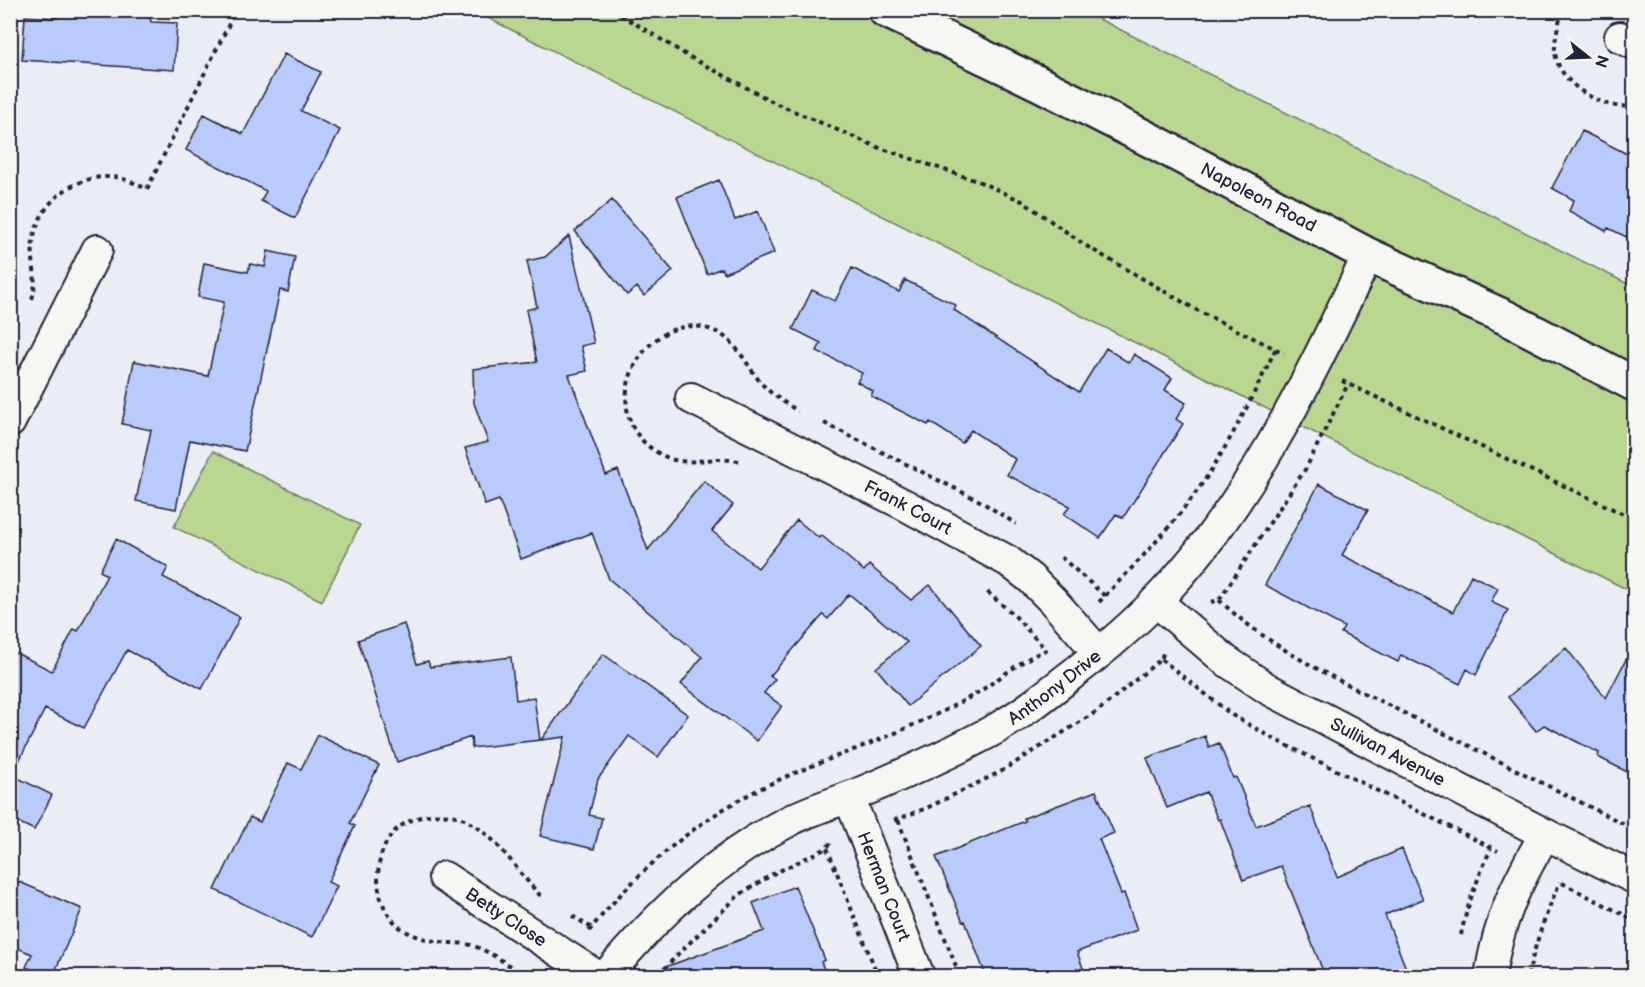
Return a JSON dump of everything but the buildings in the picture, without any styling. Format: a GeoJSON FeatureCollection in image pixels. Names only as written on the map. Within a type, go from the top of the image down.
{"type":"FeatureCollection","features":[{"type":"Feature","properties":{"kind":"main road","name":"Napoleon Road"},"geometry":{"type":"LineString","coordinates":[[885,10],[1038,83],[1368,255],[1507,318],[1635,384]]}},
{"type":"Feature","properties":{"kind":"street"},"geometry":{"type":"LineString","coordinates":[[10,422],[97,250]]}},
{"type":"Feature","properties":{"kind":"street","name":"Anthony Drive"},"geometry":{"type":"LineString","coordinates":[[606,976],[632,945],[663,914],[717,866],[740,849],[792,819],[926,764],[992,731],[1028,707],[1099,653],[1156,601],[1207,542],[1264,459],[1314,368],[1368,255]]}},
{"type":"Feature","properties":{"kind":"street","name":"Frank Court"},"geometry":{"type":"LineString","coordinates":[[691,398],[926,516],[1008,561],[1030,578],[1053,601],[1099,653]]}},
{"type":"Feature","properties":{"kind":"street","name":"Sullivan Avenue"},"geometry":{"type":"LineString","coordinates":[[1156,601],[1225,660],[1268,689],[1545,834],[1635,878]]}},
{"type":"Feature","properties":{"kind":"street","name":"Herman Court"},"geometry":{"type":"LineString","coordinates":[[849,797],[919,976]]}},
{"type":"Feature","properties":{"kind":"street"},"geometry":{"type":"LineString","coordinates":[[1490,976],[1494,952],[1508,905],[1516,885],[1545,834]]}},
{"type":"Feature","properties":{"kind":"street","name":"Betty Close"},"geometry":{"type":"LineString","coordinates":[[444,877],[597,976]]}},
{"type":"Feature","properties":{"kind":"path"},"geometry":{"type":"LineString","coordinates":[[29,307],[36,278],[33,238],[38,223],[47,208],[60,192],[74,184],[98,178],[112,177],[147,189],[236,10]]}},
{"type":"Feature","properties":{"kind":"path"},"geometry":{"type":"LineString","coordinates":[[613,10],[688,56],[775,103],[856,139],[980,183],[1022,201],[1088,247],[1200,312],[1635,519]]}},
{"type":"Feature","properties":{"kind":"path"},"geometry":{"type":"LineString","coordinates":[[1562,10],[1556,32],[1555,54],[1563,73],[1576,87],[1596,98],[1615,105],[1635,106]]}},
{"type":"Feature","properties":{"kind":"path"},"geometry":{"type":"LineString","coordinates":[[1094,606],[1150,548],[1203,481],[1238,425],[1276,348]]}},
{"type":"Feature","properties":{"kind":"path"},"geometry":{"type":"LineString","coordinates":[[1208,603],[1220,600],[1306,468],[1348,384]]}},
{"type":"Feature","properties":{"kind":"path"},"geometry":{"type":"LineString","coordinates":[[1220,600],[1258,633],[1311,666],[1635,829]]}},
{"type":"Feature","properties":{"kind":"path"},"geometry":{"type":"LineString","coordinates":[[1161,659],[1232,715],[1276,740],[1499,852]]}},
{"type":"Feature","properties":{"kind":"path"},"geometry":{"type":"LineString","coordinates":[[898,820],[960,976]]}},
{"type":"Feature","properties":{"kind":"path"},"geometry":{"type":"LineString","coordinates":[[658,976],[739,895],[773,874],[827,848],[832,842]]}},
{"type":"Feature","properties":{"kind":"path"},"geometry":{"type":"LineString","coordinates":[[827,848],[878,976]]}},
{"type":"Feature","properties":{"kind":"path"},"geometry":{"type":"LineString","coordinates":[[1528,976],[1535,947],[1558,881],[1635,920]]}},
{"type":"Feature","properties":{"kind":"green space"},"geometry":{"type":"Polygon","coordinates":[[[474,11],[1083,11],[1634,287],[1634,593],[474,11]]]}},
{"type":"Feature","properties":{"kind":"green space"},"geometry":{"type":"Polygon","coordinates":[[[213,451],[360,525],[322,601],[174,527],[213,451]]]}}]}
